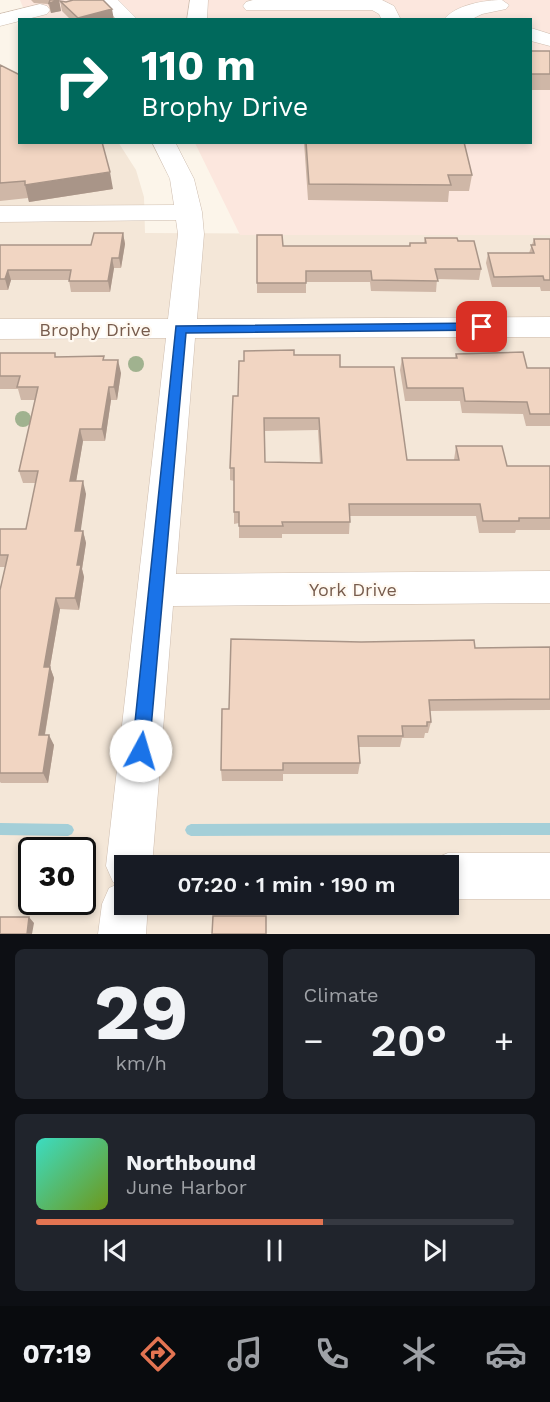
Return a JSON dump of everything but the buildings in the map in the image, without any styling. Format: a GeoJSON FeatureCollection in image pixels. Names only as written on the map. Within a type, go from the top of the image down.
{"type":"FeatureCollection","features":[{"type":"Feature","properties":{"kind":"street"},"geometry":{"type":"LineString","coordinates":[[108,0],[127,18]]}},
{"type":"Feature","properties":{"kind":"street"},"geometry":{"type":"LineString","coordinates":[[197,18],[200,0]]}},
{"type":"Feature","properties":{"kind":"street"},"geometry":{"type":"LineString","coordinates":[[253,8],[375,4],[387,10],[391,18]]}},
{"type":"Feature","properties":{"kind":"street"},"geometry":{"type":"LineString","coordinates":[[457,18],[477,9],[499,5]]}},
{"type":"Feature","properties":{"kind":"street"},"geometry":{"type":"LineString","coordinates":[[22,18],[40,10]]}},
{"type":"Feature","properties":{"kind":"street"},"geometry":{"type":"LineString","coordinates":[[4,26],[18,20]]}},
{"type":"Feature","properties":{"kind":"street"},"geometry":{"type":"LineString","coordinates":[[130,855],[190,223],[182,179],[164,144]]}},
{"type":"Feature","properties":{"kind":"street"},"geometry":{"type":"LineString","coordinates":[[0,214],[190,223]]}},
{"type":"Feature","properties":{"kind":"street","name":"Brophy Drive"},"geometry":{"type":"LineString","coordinates":[[0,329],[550,327]]}},
{"type":"Feature","properties":{"kind":"street","name":"York Drive"},"geometry":{"type":"LineString","coordinates":[[157,590],[550,587]]}},
{"type":"Feature","properties":{"kind":"street"},"geometry":{"type":"LineString","coordinates":[[459,876],[550,876]]}},
{"type":"Feature","properties":{"kind":"street"},"geometry":{"type":"LineString","coordinates":[[122,934],[124,915]]}},
{"type":"Feature","properties":{"kind":"shaded area"},"geometry":{"type":"Polygon","coordinates":[[[20,0],[550,0],[550,235],[240,235],[195,144],[532,144],[532,18],[27,18],[20,0]]]}},
{"type":"Feature","properties":{"kind":"shaded area"},"geometry":{"type":"Polygon","coordinates":[[[0,66],[18,134],[18,144],[119,144],[136,170],[144,197],[145,233],[550,235],[550,934],[0,934],[0,66]]]}},
{"type":"Feature","properties":{"kind":"waterway"},"geometry":{"type":"LineString","coordinates":[[0,829],[68,830]]}},
{"type":"Feature","properties":{"kind":"waterway"},"geometry":{"type":"LineString","coordinates":[[191,830],[550,829]]}},
{"type":"Feature","properties":{"kind":"route"},"geometry":{"type":"LineString","coordinates":[[141,751],[180,329],[482,327]]}}]}
